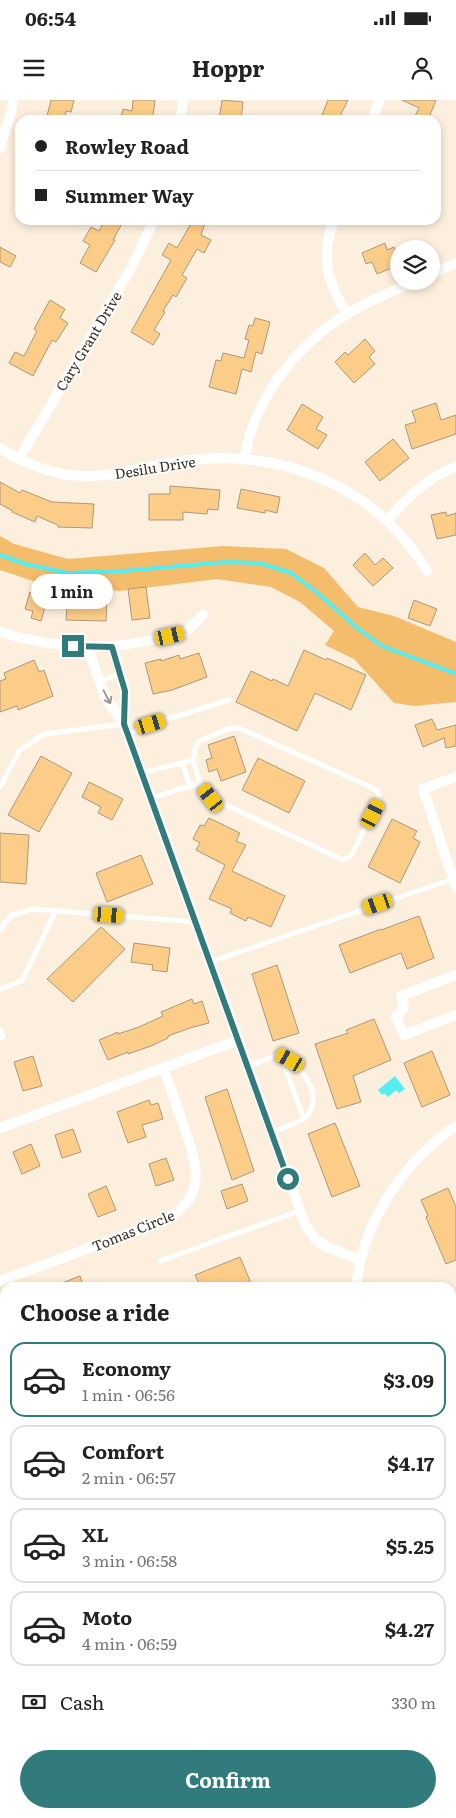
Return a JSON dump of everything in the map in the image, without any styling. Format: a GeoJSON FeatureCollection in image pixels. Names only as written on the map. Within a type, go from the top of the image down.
{"type":"FeatureCollection","features":[{"type":"Feature","properties":{"kind":"street"},"geometry":{"type":"LineString","coordinates":[[0,148],[12,112],[13,100]]}},
{"type":"Feature","properties":{"kind":"street"},"geometry":{"type":"LineString","coordinates":[[181,115],[183,100]]}},
{"type":"Feature","properties":{"kind":"street"},"geometry":{"type":"LineString","coordinates":[[374,115],[380,100]]}},
{"type":"Feature","properties":{"kind":"street","name":"Cary Grant Drive"},"geometry":{"type":"LineString","coordinates":[[18,459],[131,268],[152,225]]}},
{"type":"Feature","properties":{"kind":"street"},"geometry":{"type":"LineString","coordinates":[[332,225],[327,251],[328,273],[335,296],[347,314]]}},
{"type":"Feature","properties":{"kind":"street"},"geometry":{"type":"LineString","coordinates":[[440,270],[456,263]]}},
{"type":"Feature","properties":{"kind":"street"},"geometry":{"type":"LineString","coordinates":[[244,460],[249,438],[267,395],[292,359],[309,342],[347,314],[396,290]]}},
{"type":"Feature","properties":{"kind":"street","name":"Desilu Drive"},"geometry":{"type":"LineString","coordinates":[[0,448],[18,459],[54,472],[89,476],[203,459],[244,460],[310,473],[338,486],[371,506],[410,546],[427,571]]}},
{"type":"Feature","properties":{"kind":"street"},"geometry":{"type":"LineString","coordinates":[[387,521],[416,490],[456,467]]}},
{"type":"Feature","properties":{"kind":"street"},"geometry":{"type":"LineString","coordinates":[[0,644],[4,634],[88,648],[112,647],[183,633],[203,614]]}},
{"type":"Feature","properties":{"kind":"street"},"geometry":{"type":"LineString","coordinates":[[112,647],[125,691],[126,729]]}},
{"type":"Feature","properties":{"kind":"street"},"geometry":{"type":"LineString","coordinates":[[88,648],[105,696],[126,729],[299,1211],[315,1239],[327,1248],[360,1260]]}},
{"type":"Feature","properties":{"kind":"street"},"geometry":{"type":"LineString","coordinates":[[455,883],[423,789],[456,777]]}},
{"type":"Feature","properties":{"kind":"street"},"geometry":{"type":"LineString","coordinates":[[456,975],[401,996],[404,1008],[396,1017],[404,1035],[456,1015]]}},
{"type":"Feature","properties":{"kind":"street"},"geometry":{"type":"LineString","coordinates":[[0,1128],[239,1040]]}},
{"type":"Feature","properties":{"kind":"street","name":"Tomas Circle"},"geometry":{"type":"LineString","coordinates":[[0,1281],[163,1221],[178,1213],[186,1204],[194,1190],[197,1169],[164,1069]]}},
{"type":"Feature","properties":{"kind":"street"},"geometry":{"type":"LineString","coordinates":[[357,1282],[360,1260],[366,1240],[397,1183],[428,1148],[456,1126]]}},
{"type":"Feature","properties":{"kind":"lane"},"geometry":{"type":"LineString","coordinates":[[100,681],[120,674]]}},
{"type":"Feature","properties":{"kind":"lane"},"geometry":{"type":"LineString","coordinates":[[0,787],[19,751],[44,734],[126,729],[151,724],[229,700]]}},
{"type":"Feature","properties":{"kind":"lane"},"geometry":{"type":"LineString","coordinates":[[239,728],[373,788],[378,792],[380,800],[352,854],[342,860],[211,798],[200,784],[193,760],[195,748],[199,741],[228,729],[239,728]]}},
{"type":"Feature","properties":{"kind":"lane"},"geometry":{"type":"LineString","coordinates":[[142,774],[193,760]]}},
{"type":"Feature","properties":{"kind":"lane"},"geometry":{"type":"LineString","coordinates":[[182,763],[190,786]]}},
{"type":"Feature","properties":{"kind":"lane"},"geometry":{"type":"LineString","coordinates":[[151,798],[200,784]]}},
{"type":"Feature","properties":{"kind":"lane"},"geometry":{"type":"LineString","coordinates":[[210,962],[455,883]]}},
{"type":"Feature","properties":{"kind":"lane"},"geometry":{"type":"LineString","coordinates":[[0,929],[12,915],[33,908],[196,922]]}},
{"type":"Feature","properties":{"kind":"lane"},"geometry":{"type":"LineString","coordinates":[[0,989],[22,982],[56,910]]}},
{"type":"Feature","properties":{"kind":"lane"},"geometry":{"type":"LineString","coordinates":[[0,1029],[3,1037],[0,1038]]}},
{"type":"Feature","properties":{"kind":"lane"},"geometry":{"type":"LineString","coordinates":[[248,1066],[280,1054]]}},
{"type":"Feature","properties":{"kind":"lane"},"geometry":{"type":"LineString","coordinates":[[280,1054],[304,1119]]}},
{"type":"Feature","properties":{"kind":"lane"},"geometry":{"type":"LineString","coordinates":[[272,1133],[304,1119],[310,1113],[313,1102],[308,1082],[300,1068],[280,1054]]}},
{"type":"Feature","properties":{"kind":"lane"},"geometry":{"type":"LineString","coordinates":[[160,1261],[299,1211]]}},
{"type":"Feature","properties":{"kind":"shaded area"},"geometry":{"type":"Polygon","coordinates":[[[0,536],[14,544],[68,559],[223,546],[286,549],[324,568],[358,607],[394,616],[456,642],[456,702],[415,706],[394,703],[354,659],[325,645],[334,631],[300,602],[271,587],[217,579],[120,591],[48,586],[0,570],[0,536]]]}},
{"type":"Feature","properties":{"kind":"water"},"geometry":{"type":"Polygon","coordinates":[[[395,1076],[405,1089],[399,1093],[396,1090],[388,1097],[384,1093],[382,1095],[378,1090],[395,1076]]]}},
{"type":"Feature","properties":{"kind":"building"},"geometry":{"type":"Polygon","coordinates":[[[51,100],[74,100],[71,112],[66,111],[65,115],[47,115],[51,100]]]}},
{"type":"Feature","properties":{"kind":"building"},"geometry":{"type":"Polygon","coordinates":[[[133,100],[155,100],[153,115],[121,115],[123,109],[132,111],[133,100]]]}},
{"type":"Feature","properties":{"kind":"building"},"geometry":{"type":"Polygon","coordinates":[[[222,100],[243,102],[242,115],[220,115],[222,100]]]}},
{"type":"Feature","properties":{"kind":"building"},"geometry":{"type":"Polygon","coordinates":[[[328,100],[348,100],[340,115],[322,115],[328,100]]]}},
{"type":"Feature","properties":{"kind":"building"},"geometry":{"type":"Polygon","coordinates":[[[402,100],[436,100],[430,115],[416,115],[419,108],[402,100]]]}},
{"type":"Feature","properties":{"kind":"building"},"geometry":{"type":"Polygon","coordinates":[[[102,225],[121,225],[113,240],[115,240],[96,272],[80,263],[90,245],[83,241],[91,227],[99,231],[102,225]]]}},
{"type":"Feature","properties":{"kind":"building"},"geometry":{"type":"Polygon","coordinates":[[[190,225],[204,225],[201,235],[211,240],[204,253],[197,249],[182,275],[187,278],[176,297],[173,295],[163,311],[165,312],[154,330],[160,334],[153,345],[131,332],[171,260],[162,255],[169,243],[177,248],[190,225]]]}},
{"type":"Feature","properties":{"kind":"building"},"geometry":{"type":"Polygon","coordinates":[[[385,243],[387,250],[390,249],[390,269],[377,274],[372,262],[366,264],[362,253],[385,243]]]}},
{"type":"Feature","properties":{"kind":"building"},"geometry":{"type":"Polygon","coordinates":[[[0,247],[16,256],[10,267],[0,262],[0,247]]]}},
{"type":"Feature","properties":{"kind":"building"},"geometry":{"type":"Polygon","coordinates":[[[50,300],[65,309],[60,318],[68,323],[56,342],[52,340],[33,376],[9,363],[15,352],[24,356],[37,331],[34,329],[50,300]]]}},
{"type":"Feature","properties":{"kind":"building"},"geometry":{"type":"Polygon","coordinates":[[[255,318],[270,322],[262,354],[256,352],[251,372],[242,369],[236,394],[209,387],[216,360],[221,361],[223,353],[244,358],[249,340],[245,339],[249,325],[253,326],[255,318]]]}},
{"type":"Feature","properties":{"kind":"building"},"geometry":{"type":"Polygon","coordinates":[[[365,339],[375,351],[369,357],[375,364],[354,383],[335,362],[345,352],[348,355],[365,339]]]}},
{"type":"Feature","properties":{"kind":"building"},"geometry":{"type":"Polygon","coordinates":[[[436,403],[441,420],[456,415],[456,434],[412,449],[405,425],[416,422],[412,411],[436,403]]]}},
{"type":"Feature","properties":{"kind":"building"},"geometry":{"type":"Polygon","coordinates":[[[302,404],[323,417],[316,429],[327,435],[318,449],[287,430],[302,404]]]}},
{"type":"Feature","properties":{"kind":"building"},"geometry":{"type":"Polygon","coordinates":[[[393,439],[409,458],[380,481],[365,462],[393,439]]]}},
{"type":"Feature","properties":{"kind":"building"},"geometry":{"type":"Polygon","coordinates":[[[0,482],[20,493],[22,490],[52,502],[94,504],[92,528],[58,527],[58,525],[37,516],[35,522],[12,512],[0,504],[0,482]]]}},
{"type":"Feature","properties":{"kind":"building"},"geometry":{"type":"Polygon","coordinates":[[[170,486],[220,490],[218,510],[208,509],[207,514],[183,512],[183,520],[149,520],[149,494],[170,494],[170,486]]]}},
{"type":"Feature","properties":{"kind":"building"},"geometry":{"type":"Polygon","coordinates":[[[241,489],[280,497],[277,513],[237,508],[241,489]]]}},
{"type":"Feature","properties":{"kind":"building"},"geometry":{"type":"Polygon","coordinates":[[[446,512],[447,516],[456,513],[456,535],[437,539],[431,515],[446,512]]]}},
{"type":"Feature","properties":{"kind":"building"},"geometry":{"type":"Polygon","coordinates":[[[365,553],[375,565],[383,558],[393,568],[373,586],[353,565],[365,553]]]}},
{"type":"Feature","properties":{"kind":"building"},"geometry":{"type":"Polygon","coordinates":[[[146,587],[150,618],[132,620],[128,589],[146,587]]]}},
{"type":"Feature","properties":{"kind":"building"},"geometry":{"type":"Polygon","coordinates":[[[30,592],[48,597],[41,621],[31,618],[33,611],[25,609],[30,592]]]}},
{"type":"Feature","properties":{"kind":"building"},"geometry":{"type":"Polygon","coordinates":[[[68,595],[107,596],[106,621],[66,620],[68,595]]]}},
{"type":"Feature","properties":{"kind":"building"},"geometry":{"type":"Polygon","coordinates":[[[414,600],[437,609],[430,626],[408,618],[414,600]]]}},
{"type":"Feature","properties":{"kind":"building"},"geometry":{"type":"Polygon","coordinates":[[[304,650],[366,675],[351,710],[315,693],[297,731],[236,702],[251,671],[288,686],[304,650]]]}},
{"type":"Feature","properties":{"kind":"building"},"geometry":{"type":"Polygon","coordinates":[[[199,653],[207,677],[172,690],[153,694],[145,663],[161,659],[161,661],[179,655],[180,659],[199,653]]]}},
{"type":"Feature","properties":{"kind":"building"},"geometry":{"type":"Polygon","coordinates":[[[34,660],[39,672],[44,670],[53,696],[18,710],[17,706],[0,712],[0,681],[6,679],[4,673],[34,660]]]}},
{"type":"Feature","properties":{"kind":"building"},"geometry":{"type":"Polygon","coordinates":[[[432,719],[437,730],[456,725],[456,746],[446,748],[444,738],[423,747],[415,725],[432,719]]]}},
{"type":"Feature","properties":{"kind":"building"},"geometry":{"type":"Polygon","coordinates":[[[234,736],[246,772],[221,781],[217,769],[209,772],[206,760],[212,758],[208,745],[234,736]]]}},
{"type":"Feature","properties":{"kind":"building"},"geometry":{"type":"Polygon","coordinates":[[[41,756],[72,773],[39,832],[8,815],[41,756]]]}},
{"type":"Feature","properties":{"kind":"building"},"geometry":{"type":"Polygon","coordinates":[[[258,758],[305,781],[289,813],[242,790],[258,758]]]}},
{"type":"Feature","properties":{"kind":"building"},"geometry":{"type":"Polygon","coordinates":[[[89,782],[123,799],[112,820],[98,813],[101,807],[82,797],[89,782]]]}},
{"type":"Feature","properties":{"kind":"building"},"geometry":{"type":"Polygon","coordinates":[[[209,818],[240,833],[236,841],[246,845],[232,871],[285,896],[271,927],[248,917],[246,921],[230,913],[232,909],[209,899],[225,865],[196,850],[200,843],[193,839],[200,825],[204,826],[209,818]]]}},
{"type":"Feature","properties":{"kind":"building"},"geometry":{"type":"Polygon","coordinates":[[[392,819],[417,831],[413,838],[420,842],[400,883],[368,867],[392,819]]]}},
{"type":"Feature","properties":{"kind":"building"},"geometry":{"type":"Polygon","coordinates":[[[0,833],[29,835],[26,884],[0,882],[0,833]]]}},
{"type":"Feature","properties":{"kind":"building"},"geometry":{"type":"Polygon","coordinates":[[[141,855],[153,884],[107,902],[96,873],[141,855]]]}},
{"type":"Feature","properties":{"kind":"building"},"geometry":{"type":"Polygon","coordinates":[[[419,916],[434,958],[407,969],[401,953],[350,973],[339,945],[419,916]]]}},
{"type":"Feature","properties":{"kind":"building"},"geometry":{"type":"Polygon","coordinates":[[[101,927],[125,949],[73,1002],[47,979],[101,927]]]}},
{"type":"Feature","properties":{"kind":"building"},"geometry":{"type":"Polygon","coordinates":[[[134,943],[170,948],[167,972],[152,970],[153,965],[131,962],[134,943]]]}},
{"type":"Feature","properties":{"kind":"building"},"geometry":{"type":"Polygon","coordinates":[[[277,965],[299,1033],[273,1041],[252,974],[277,965]]]}},
{"type":"Feature","properties":{"kind":"building"},"geometry":{"type":"Polygon","coordinates":[[[192,999],[194,1004],[202,1001],[209,1023],[168,1036],[168,1038],[151,1046],[108,1060],[99,1040],[118,1032],[118,1034],[139,1027],[163,1016],[161,1012],[192,999]]]}},
{"type":"Feature","properties":{"kind":"building"},"geometry":{"type":"Polygon","coordinates":[[[374,1019],[391,1060],[353,1076],[361,1102],[337,1109],[315,1044],[348,1033],[346,1030],[374,1019]]]}},
{"type":"Feature","properties":{"kind":"building"},"geometry":{"type":"Polygon","coordinates":[[[432,1051],[450,1095],[422,1107],[404,1063],[432,1051]]]}},
{"type":"Feature","properties":{"kind":"building"},"geometry":{"type":"Polygon","coordinates":[[[33,1056],[42,1086],[23,1091],[14,1062],[33,1056]]]}},
{"type":"Feature","properties":{"kind":"building"},"geometry":{"type":"Polygon","coordinates":[[[227,1089],[254,1171],[232,1180],[205,1097],[227,1089]]]}},
{"type":"Feature","properties":{"kind":"building"},"geometry":{"type":"Polygon","coordinates":[[[149,1100],[151,1105],[158,1103],[163,1119],[142,1125],[146,1137],[128,1143],[117,1112],[149,1100]]]}},
{"type":"Feature","properties":{"kind":"building"},"geometry":{"type":"Polygon","coordinates":[[[335,1123],[360,1186],[332,1197],[308,1134],[335,1123]]]}},
{"type":"Feature","properties":{"kind":"building"},"geometry":{"type":"Polygon","coordinates":[[[73,1129],[81,1152],[62,1158],[55,1135],[73,1129]]]}},
{"type":"Feature","properties":{"kind":"building"},"geometry":{"type":"Polygon","coordinates":[[[31,1144],[40,1166],[22,1174],[13,1152],[31,1144]]]}},
{"type":"Feature","properties":{"kind":"building"},"geometry":{"type":"Polygon","coordinates":[[[166,1158],[174,1180],[156,1186],[149,1164],[166,1158]]]}},
{"type":"Feature","properties":{"kind":"building"},"geometry":{"type":"Polygon","coordinates":[[[242,1184],[248,1201],[227,1209],[221,1191],[242,1184]]]}},
{"type":"Feature","properties":{"kind":"building"},"geometry":{"type":"Polygon","coordinates":[[[106,1186],[116,1210],[98,1217],[88,1194],[106,1186]]]}},
{"type":"Feature","properties":{"kind":"building"},"geometry":{"type":"Polygon","coordinates":[[[448,1188],[456,1207],[456,1260],[446,1264],[426,1217],[428,1216],[421,1200],[448,1188]]]}},
{"type":"Feature","properties":{"kind":"building"},"geometry":{"type":"Polygon","coordinates":[[[240,1257],[250,1282],[198,1282],[195,1275],[240,1257]]]}},
{"type":"Feature","properties":{"kind":"building"},"geometry":{"type":"Polygon","coordinates":[[[80,1276],[82,1282],[65,1282],[80,1276]]]}},
{"type":"Feature","properties":{"kind":"waterway"},"geometry":{"type":"LineString","coordinates":[[0,555],[25,564],[68,573],[123,571],[226,562],[259,563],[291,573],[320,595],[357,628],[382,646],[456,674]]}},
{"type":"Feature","properties":{"kind":"route"},"geometry":{"type":"LineString","coordinates":[[73,646],[88,648],[112,647],[125,691],[124,724],[288,1179]]}}]}
